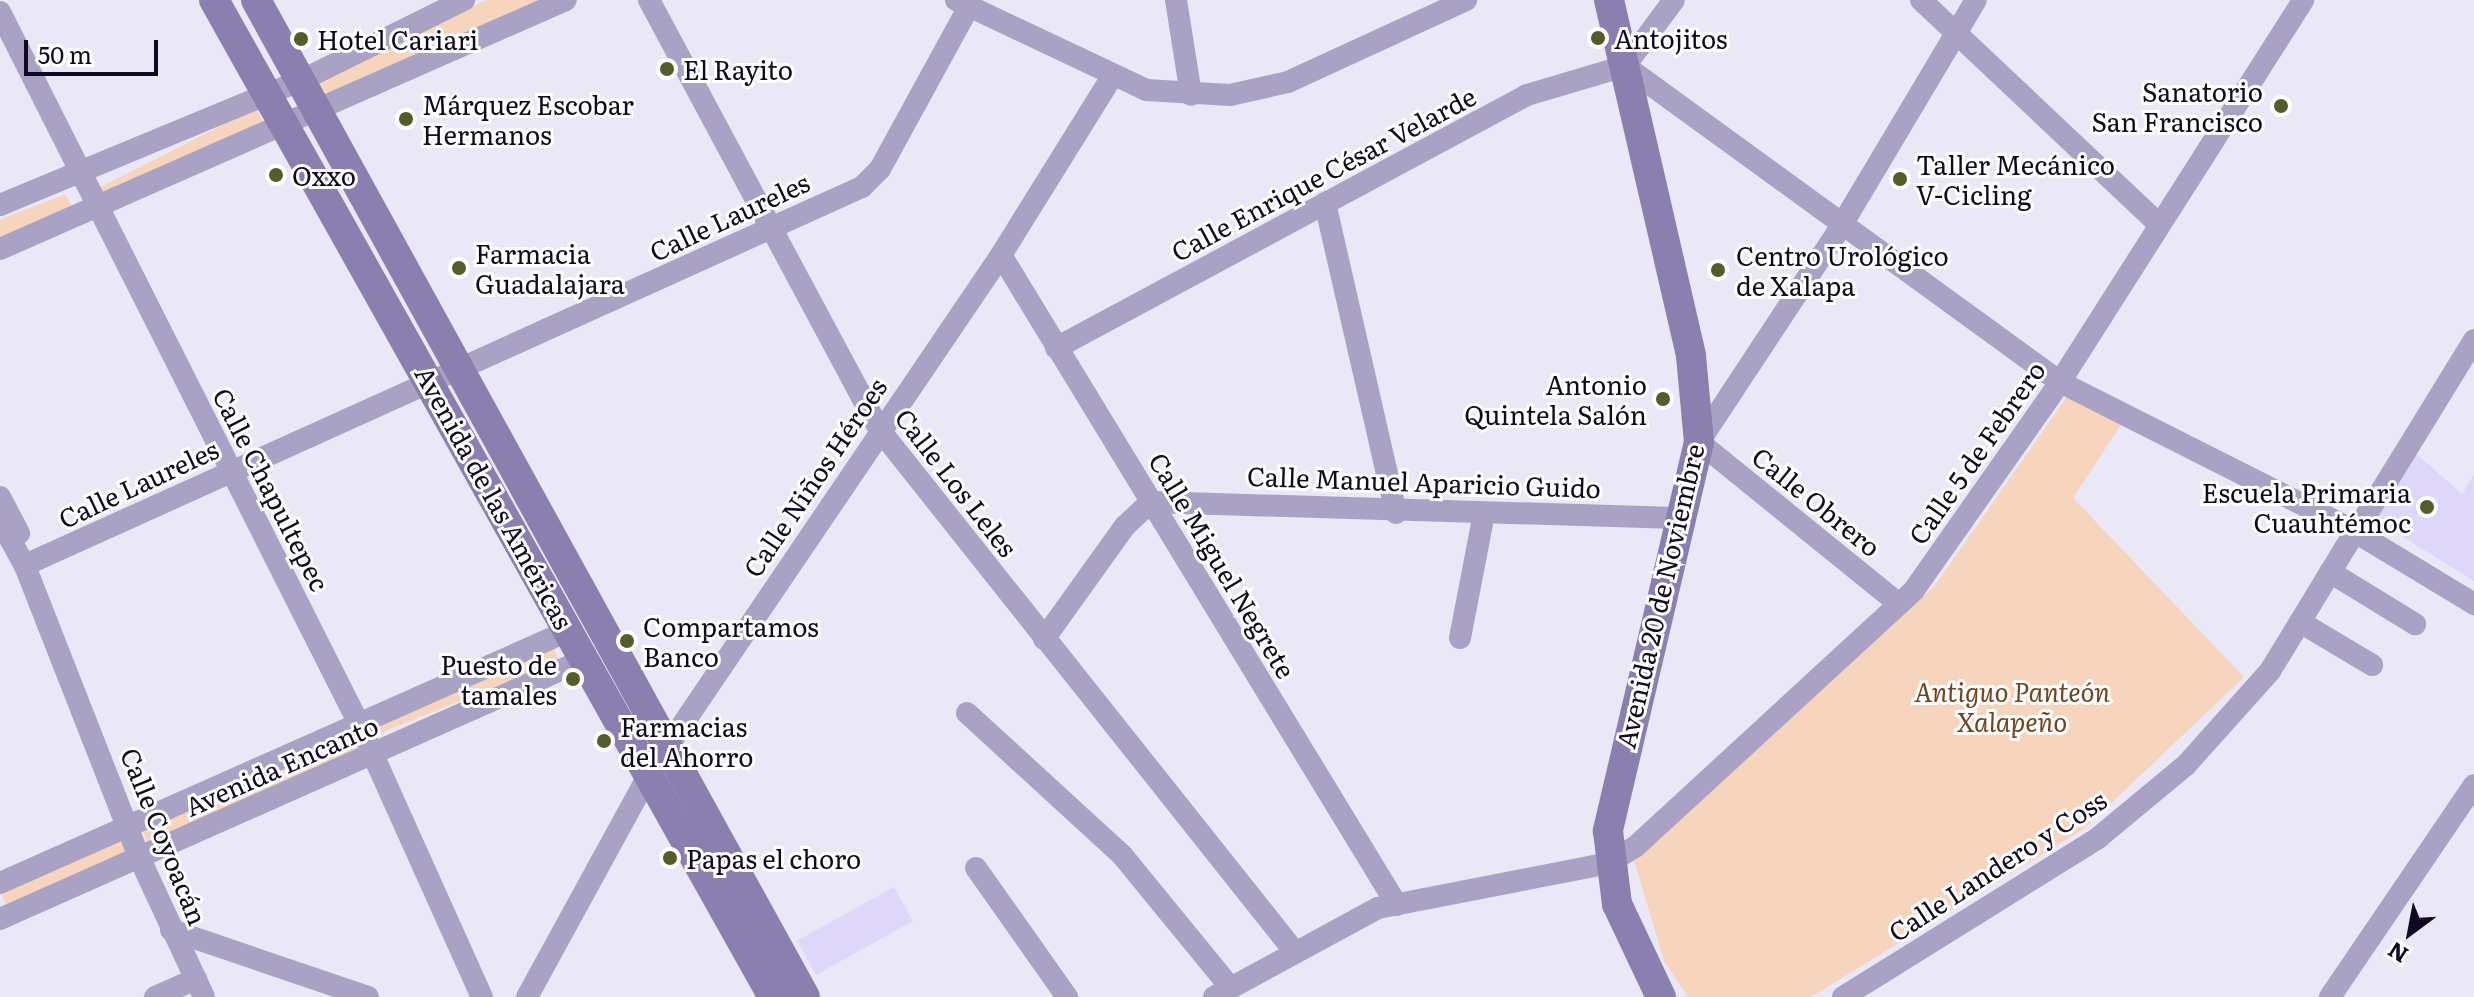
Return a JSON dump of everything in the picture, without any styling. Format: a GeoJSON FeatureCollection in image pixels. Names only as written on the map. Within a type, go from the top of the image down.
{"type":"FeatureCollection","features":[{"type":"Feature","properties":{"kind":"main road","name":"Avenida de las Américas"},"geometry":{"type":"LineString","coordinates":[[214,0],[283,128],[432,379],[583,660],[657,762],[805,997]]}},
{"type":"Feature","properties":{"kind":"main road","name":"Avenida de las Américas"},"geometry":{"type":"LineString","coordinates":[[256,0],[465,369],[773,997]]}},
{"type":"Feature","properties":{"kind":"main road","name":"Avenida 20 de Noviembre"},"geometry":{"type":"LineString","coordinates":[[1609,0],[1691,356],[1699,442],[1677,518],[1612,797],[1609,863],[1617,904],[1646,992]]}},
{"type":"Feature","properties":{"kind":"street"},"geometry":{"type":"LineString","coordinates":[[0,205],[300,81],[464,0]]}},
{"type":"Feature","properties":{"kind":"street"},"geometry":{"type":"LineString","coordinates":[[0,249],[95,205],[318,114],[566,0]]}},
{"type":"Feature","properties":{"kind":"street","name":"Calle Los Leles"},"geometry":{"type":"LineString","coordinates":[[649,0],[879,429],[1294,951]]}},
{"type":"Feature","properties":{"kind":"street"},"geometry":{"type":"LineString","coordinates":[[1176,0],[1191,95]]}},
{"type":"Feature","properties":{"kind":"street"},"geometry":{"type":"LineString","coordinates":[[962,4],[1111,78],[1191,95],[1230,95],[1288,82],[1466,0]]}},
{"type":"Feature","properties":{"kind":"street"},"geometry":{"type":"LineString","coordinates":[[1674,0],[1625,66],[1840,228],[2060,382],[2347,527],[2474,604]]}},
{"type":"Feature","properties":{"kind":"street"},"geometry":{"type":"LineString","coordinates":[[1921,0],[2160,225]]}},
{"type":"Feature","properties":{"kind":"street"},"geometry":{"type":"LineString","coordinates":[[1699,442],[1840,228],[1976,0]]}},
{"type":"Feature","properties":{"kind":"street","name":"Calle 5 de Febrero"},"geometry":{"type":"LineString","coordinates":[[1609,863],[1899,604],[2060,382],[2303,0]]}},
{"type":"Feature","properties":{"kind":"street","name":"Calle Laureles"},"geometry":{"type":"LineString","coordinates":[[34,561],[432,379],[465,369],[862,187],[880,169],[962,4]]}},
{"type":"Feature","properties":{"kind":"street","name":"Calle Chapultepec"},"geometry":{"type":"LineString","coordinates":[[0,12],[6,37],[232,471],[361,728],[482,997]]}},
{"type":"Feature","properties":{"kind":"street","name":"Calle Enrique César Velarde"},"geometry":{"type":"LineString","coordinates":[[1056,348],[1527,95],[1625,66]]}},
{"type":"Feature","properties":{"kind":"street","name":"Calle Niños Héroes"},"geometry":{"type":"LineString","coordinates":[[527,997],[657,762],[879,429],[1001,255],[1111,78]]}},
{"type":"Feature","properties":{"kind":"street"},"geometry":{"type":"LineString","coordinates":[[1325,203],[1396,513]]}},
{"type":"Feature","properties":{"kind":"street","name":"Calle Miguel Negrete"},"geometry":{"type":"LineString","coordinates":[[1001,255],[1397,905]]}},
{"type":"Feature","properties":{"kind":"street","name":"Calle Landero y Coss"},"geometry":{"type":"LineString","coordinates":[[1843,997],[2098,838],[2186,765],[2244,703],[2300,622],[2474,340]]}},
{"type":"Feature","properties":{"kind":"street","name":"Calle Obrero"},"geometry":{"type":"LineString","coordinates":[[1699,442],[1899,604]]}},
{"type":"Feature","properties":{"kind":"street","name":"Calle Coyoacán"},"geometry":{"type":"LineString","coordinates":[[0,497],[34,561],[80,676],[80,693]]}},
{"type":"Feature","properties":{"kind":"street","name":"Calle Manuel Aparicio Guido"},"geometry":{"type":"LineString","coordinates":[[1151,502],[1179,497],[1396,513],[1677,518]]}},
{"type":"Feature","properties":{"kind":"street"},"geometry":{"type":"LineString","coordinates":[[1044,639],[1125,526],[1151,502]]}},
{"type":"Feature","properties":{"kind":"street"},"geometry":{"type":"LineString","coordinates":[[1460,638],[1484,513]]}},
{"type":"Feature","properties":{"kind":"street","name":"Calle Coyoacán"},"geometry":{"type":"LineString","coordinates":[[0,521],[80,693],[139,857],[200,988]]}},
{"type":"Feature","properties":{"kind":"street"},"geometry":{"type":"LineString","coordinates":[[2330,572],[2415,624]]}},
{"type":"Feature","properties":{"kind":"street"},"geometry":{"type":"LineString","coordinates":[[2300,622],[2372,665]]}},
{"type":"Feature","properties":{"kind":"street","name":"Avenida Encanto"},"geometry":{"type":"LineString","coordinates":[[0,883],[361,728],[568,631]]}},
{"type":"Feature","properties":{"kind":"street","name":"Avenida Encanto"},"geometry":{"type":"LineString","coordinates":[[0,919],[374,756],[583,660]]}},
{"type":"Feature","properties":{"kind":"street"},"geometry":{"type":"LineString","coordinates":[[967,713],[1122,855],[1223,992],[1350,919],[1397,905],[1609,863]]}},
{"type":"Feature","properties":{"kind":"street"},"geometry":{"type":"LineString","coordinates":[[2330,997],[2474,785]]}},
{"type":"Feature","properties":{"kind":"street"},"geometry":{"type":"LineString","coordinates":[[976,868],[1067,997]]}},
{"type":"Feature","properties":{"kind":"street"},"geometry":{"type":"LineString","coordinates":[[171,930],[368,997]]}},
{"type":"Feature","properties":{"kind":"street"},"geometry":{"type":"LineString","coordinates":[[155,997],[200,988]]}},
{"type":"Feature","properties":{"kind":"shaded area","name":"Escuela Primaria Cuauhtémoc"},"geometry":{"type":"Polygon","coordinates":[[[2412,450],[2462,494],[2474,475],[2474,581],[2374,519],[2412,450]]]}},
{"type":"Feature","properties":{"kind":"shaded area"},"geometry":{"type":"Polygon","coordinates":[[[894,887],[913,921],[816,975],[797,941],[894,887]]]}},
{"type":"Feature","properties":{"kind":"green space"},"geometry":{"type":"Polygon","coordinates":[[[486,0],[544,0],[323,110],[312,86],[486,0]]]}},
{"type":"Feature","properties":{"kind":"green space"},"geometry":{"type":"Polygon","coordinates":[[[256,108],[269,133],[106,216],[93,191],[256,108]]]}},
{"type":"Feature","properties":{"kind":"green space"},"geometry":{"type":"Polygon","coordinates":[[[65,194],[73,208],[0,240],[0,220],[65,194]]]}},
{"type":"Feature","properties":{"kind":"green space","name":"Antiguo Panteón Xalapeño"},"geometry":{"type":"Polygon","coordinates":[[[2069,394],[2122,423],[2073,498],[2244,677],[2085,828],[1811,997],[1688,997],[1664,961],[1634,860],[1933,588],[2069,394]]]}},
{"type":"Feature","properties":{"kind":"green space"},"geometry":{"type":"Polygon","coordinates":[[[553,646],[559,661],[374,735],[368,721],[553,646]]]}},
{"type":"Feature","properties":{"kind":"green space"},"geometry":{"type":"Polygon","coordinates":[[[350,736],[357,752],[149,845],[143,832],[350,736]]]}},
{"type":"Feature","properties":{"kind":"green space"},"geometry":{"type":"Polygon","coordinates":[[[122,838],[129,854],[7,908],[0,892],[122,838]]]}},
{"type":"Feature","properties":{"kind":"place","name":"Antojitos"},"geometry":{"type":"Point","coordinates":[1598,38]}},
{"type":"Feature","properties":{"kind":"place","name":"Hotel Cariari"},"geometry":{"type":"Point","coordinates":[301,39]}},
{"type":"Feature","properties":{"kind":"place","name":"El Rayito"},"geometry":{"type":"Point","coordinates":[667,69]}},
{"type":"Feature","properties":{"kind":"place","name":"Sanatorio San Francisco"},"geometry":{"type":"Point","coordinates":[2281,106]}},
{"type":"Feature","properties":{"kind":"place","name":"Márquez Escobar Hermanos"},"geometry":{"type":"Point","coordinates":[406,119]}},
{"type":"Feature","properties":{"kind":"place","name":"Oxxo"},"geometry":{"type":"Point","coordinates":[276,175]}},
{"type":"Feature","properties":{"kind":"place","name":"Taller Mecánico V-Cicling"},"geometry":{"type":"Point","coordinates":[1900,179]}},
{"type":"Feature","properties":{"kind":"place","name":"Farmacia Guadalajara"},"geometry":{"type":"Point","coordinates":[459,268]}},
{"type":"Feature","properties":{"kind":"place","name":"Centro Urológico de Xalapa"},"geometry":{"type":"Point","coordinates":[1718,270]}},
{"type":"Feature","properties":{"kind":"place","name":"Antonio Quintela Salón"},"geometry":{"type":"Point","coordinates":[1663,399]}},
{"type":"Feature","properties":{"kind":"place","name":"Escuela Primaria Cuauhtémoc"},"geometry":{"type":"Point","coordinates":[2427,507]}},
{"type":"Feature","properties":{"kind":"place","name":"Compartamos Banco"},"geometry":{"type":"Point","coordinates":[627,641]}},
{"type":"Feature","properties":{"kind":"place","name":"Puesto de tamales"},"geometry":{"type":"Point","coordinates":[573,679]}},
{"type":"Feature","properties":{"kind":"place","name":"Farmacias del Ahorro"},"geometry":{"type":"Point","coordinates":[604,741]}},
{"type":"Feature","properties":{"kind":"place","name":"Papas el choro"},"geometry":{"type":"Point","coordinates":[670,858]}}]}
